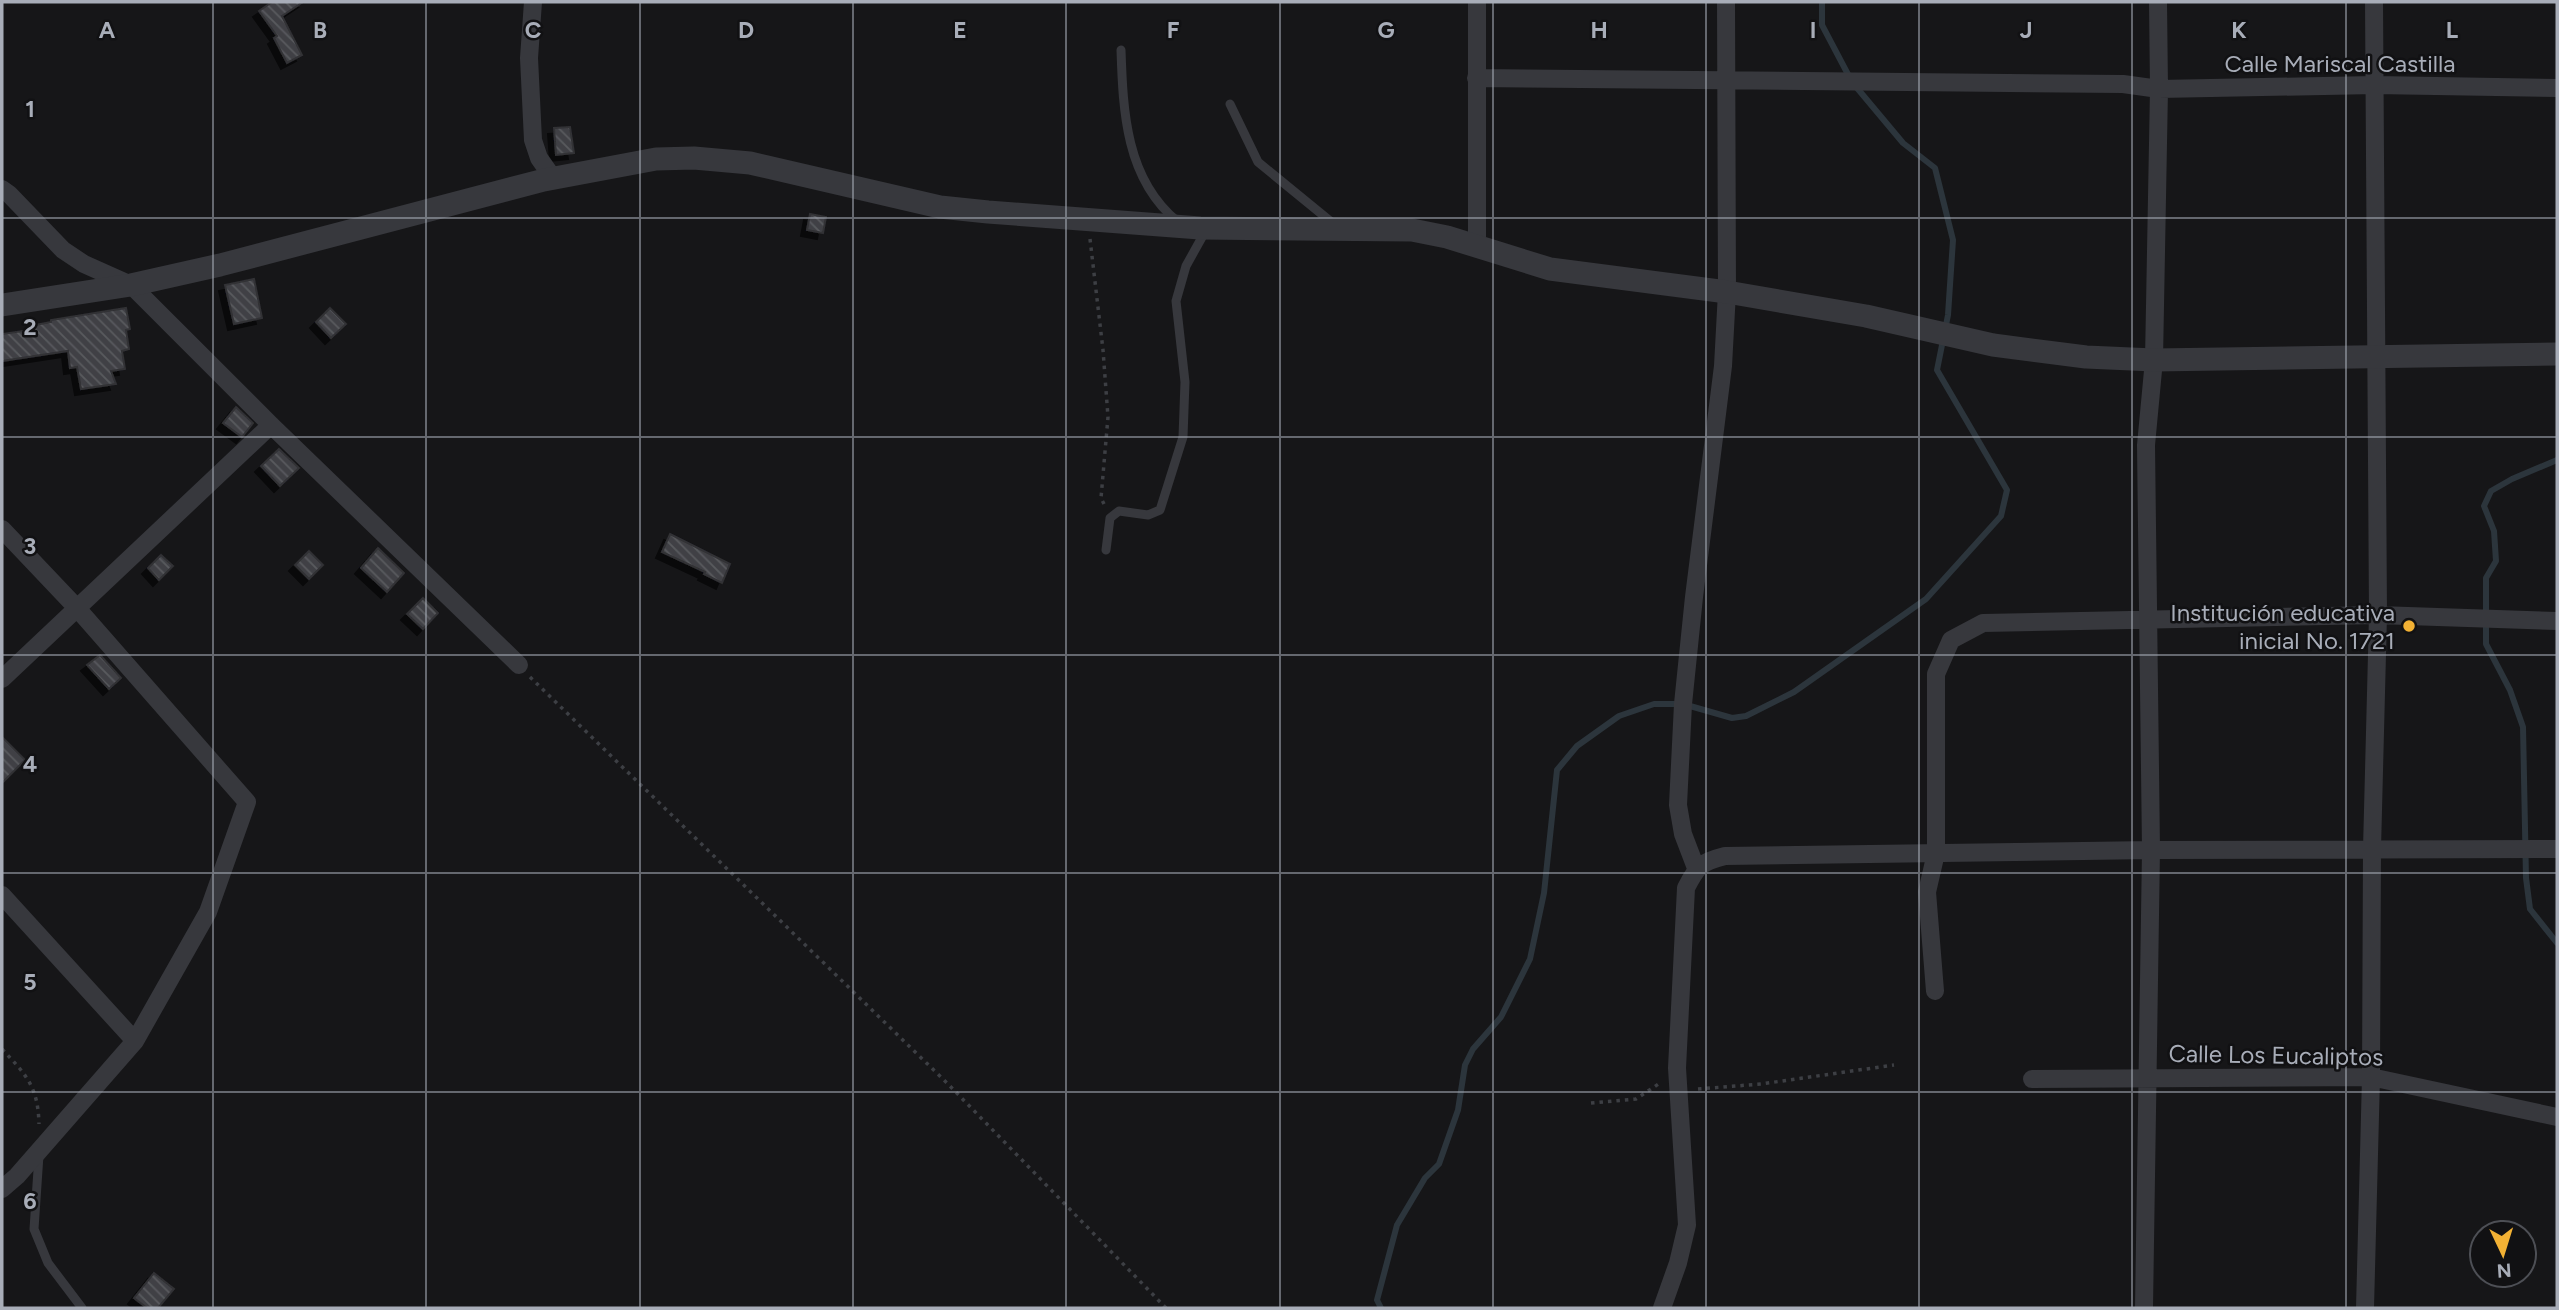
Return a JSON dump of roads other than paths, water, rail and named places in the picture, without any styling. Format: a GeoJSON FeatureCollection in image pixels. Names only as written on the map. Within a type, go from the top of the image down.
{"type":"FeatureCollection","features":[{"type":"Feature","properties":{"kind":"street"},"geometry":{"type":"LineString","coordinates":[[533,2],[529,58],[533,140],[540,159],[553,178]]}},
{"type":"Feature","properties":{"kind":"street"},"geometry":{"type":"LineString","coordinates":[[1476,2],[1477,246]]}},
{"type":"Feature","properties":{"kind":"street"},"geometry":{"type":"LineString","coordinates":[[1696,868],[1683,834],[1678,805],[1682,717],[1694,597],[1723,366],[1727,292],[1726,2]]}},
{"type":"Feature","properties":{"kind":"street"},"geometry":{"type":"LineString","coordinates":[[2144,1308],[2151,850],[2146,445],[2154,360],[2158,2]]}},
{"type":"Feature","properties":{"kind":"street"},"geometry":{"type":"LineString","coordinates":[[2365,1308],[2378,615],[2374,2]]}},
{"type":"Feature","properties":{"kind":"street","name":"Calle Mariscal Castilla"},"geometry":{"type":"LineString","coordinates":[[1476,78],[2123,84],[2159,89],[2375,85],[2557,88]]}},
{"type":"Feature","properties":{"kind":"street"},"geometry":{"type":"LineString","coordinates":[[2,305],[131,285],[220,265],[553,178],[656,159],[705,159],[750,163],[940,207],[1195,228],[1412,230],[1477,246],[1550,269],[1727,292],[1866,316],[2006,347],[2086,357],[2154,360],[2557,354]]}},
{"type":"Feature","properties":{"kind":"street"},"geometry":{"type":"LineString","coordinates":[[2,189],[63,250],[91,268],[131,285],[519,665]]}},
{"type":"Feature","properties":{"kind":"street"},"geometry":{"type":"LineString","coordinates":[[2,679],[271,425]]}},
{"type":"Feature","properties":{"kind":"street"},"geometry":{"type":"LineString","coordinates":[[2,529],[76,607],[247,802],[208,912],[135,1041],[40,1150],[9,1172],[2,1189]]}},
{"type":"Feature","properties":{"kind":"street"},"geometry":{"type":"LineString","coordinates":[[1935,990],[1927,892],[1936,853],[1936,674],[1951,640],[1983,622],[2378,615],[2557,621]]}},
{"type":"Feature","properties":{"kind":"street"},"geometry":{"type":"LineString","coordinates":[[1662,1308],[1678,1263],[1687,1225],[1677,1069],[1686,888],[1696,868],[1708,860],[1725,856],[2151,850],[2557,849]]}},
{"type":"Feature","properties":{"kind":"street"},"geometry":{"type":"LineString","coordinates":[[2,895],[135,1041]]}},
{"type":"Feature","properties":{"kind":"street","name":"Calle Los Eucaliptos"},"geometry":{"type":"LineString","coordinates":[[2032,1079],[2371,1077],[2557,1117]]}},
{"type":"Feature","properties":{"kind":"lane"},"geometry":{"type":"LineString","coordinates":[[1106,550],[1110,518],[1119,511],[1148,515],[1160,510],[1183,437],[1185,382],[1176,301],[1195,228],[1162,209],[1144,184],[1129,143],[1123,101],[1121,50]]}},
{"type":"Feature","properties":{"kind":"lane"},"geometry":{"type":"LineString","coordinates":[[1230,104],[1258,162],[1339,229]]}},
{"type":"Feature","properties":{"kind":"lane"},"geometry":{"type":"LineString","coordinates":[[40,1150],[34,1229],[48,1263],[82,1308]]}},
{"type":"Feature","properties":{"kind":"waterway"},"geometry":{"type":"LineString","coordinates":[[1381,1308],[1377,1300],[1397,1225],[1425,1178],[1439,1164],[1458,1110],[1465,1065],[1473,1049],[1501,1017],[1530,959],[1544,893],[1557,770],[1577,746],[1619,716],[1654,704],[1683,704],[1732,718],[1746,716],[1794,692],[1926,599],[2001,516],[2007,490],[1937,370],[1948,315],[1953,240],[1935,168],[1903,143],[1852,82],[1822,25],[1822,2]]}},
{"type":"Feature","properties":{"kind":"waterway"},"geometry":{"type":"LineString","coordinates":[[2557,460],[2491,491],[2484,506],[2494,531],[2496,561],[2486,578],[2486,644],[2510,690],[2523,727],[2526,878],[2530,909],[2557,943]]}},
{"type":"Feature","properties":{"kind":"place","name":"Institución educativa inicial No. 1721"},"geometry":{"type":"Point","coordinates":[2409,626]}}]}
